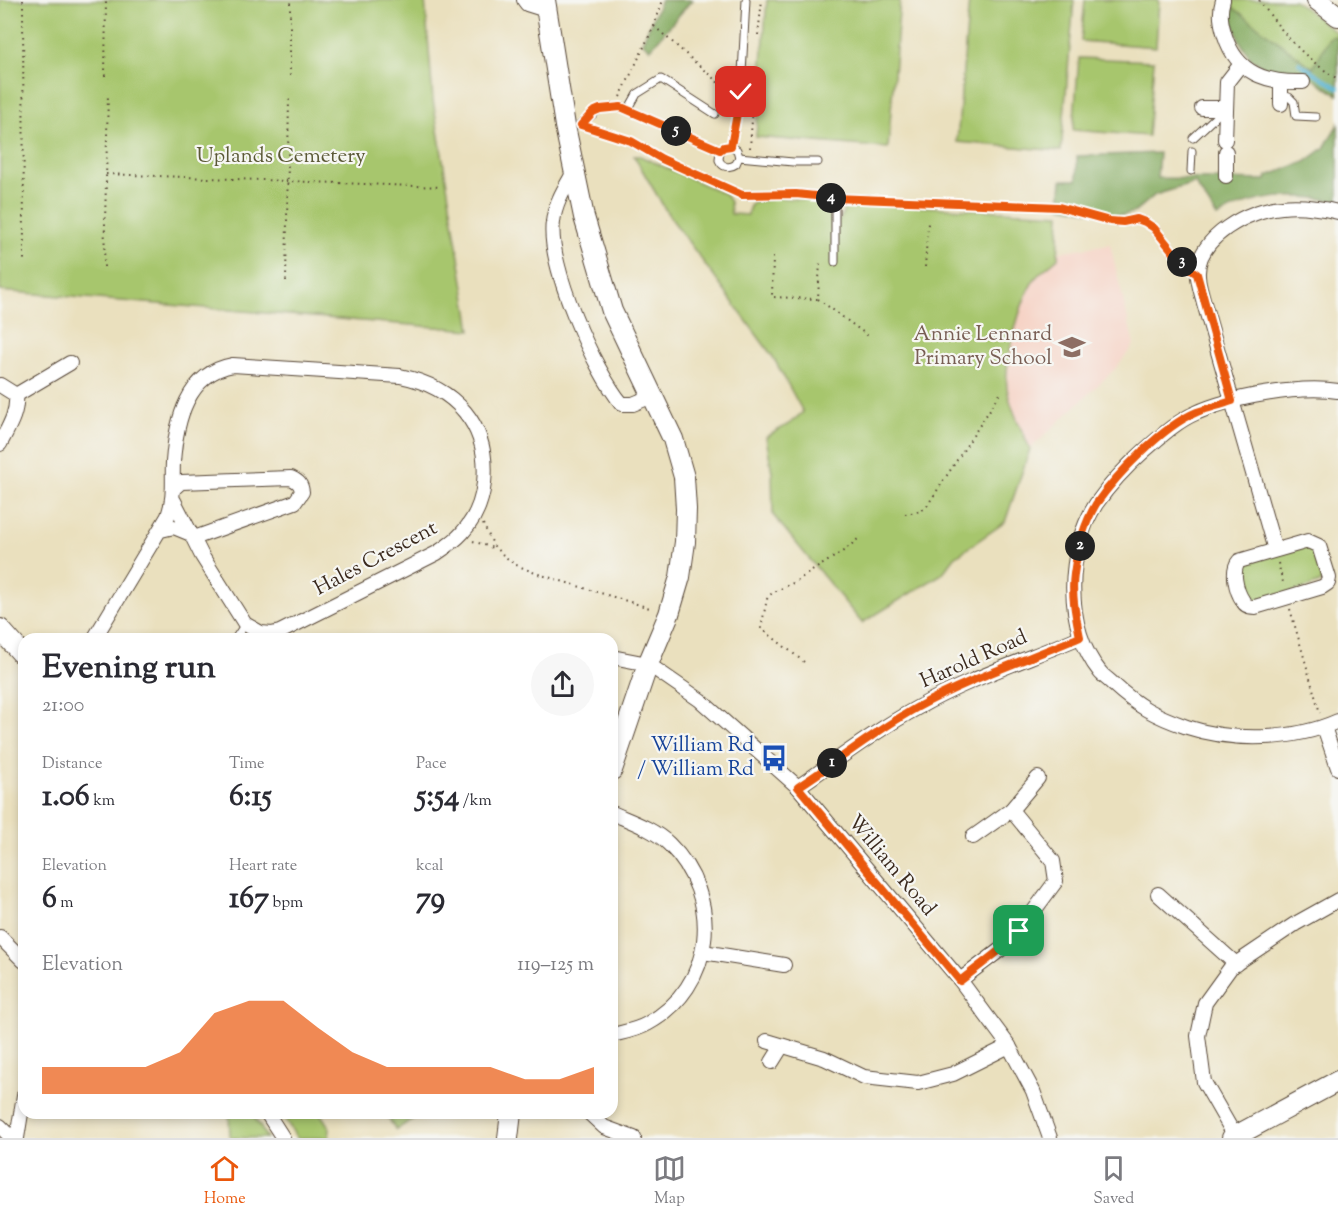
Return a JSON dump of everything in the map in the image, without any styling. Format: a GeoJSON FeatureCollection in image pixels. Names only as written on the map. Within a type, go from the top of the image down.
{"type":"FeatureCollection","features":[{"type":"Feature","properties":{"kind":"main road"},"geometry":{"type":"LineString","coordinates":[[1317,0],[1338,16]]}},
{"type":"Feature","properties":{"kind":"main road"},"geometry":{"type":"LineString","coordinates":[[545,5],[573,125],[574,172],[584,215],[612,311],[663,420],[673,481],[674,543],[669,572],[648,664],[618,752]]}},
{"type":"Feature","properties":{"kind":"main road"},"geometry":{"type":"LineString","coordinates":[[2,637],[18,651]]}},
{"type":"Feature","properties":{"kind":"main road"},"geometry":{"type":"LineString","coordinates":[[1241,1136],[1338,1081]]}},
{"type":"Feature","properties":{"kind":"main road"},"geometry":{"type":"LineString","coordinates":[[508,1138],[510,1119]]}},
{"type":"Feature","properties":{"kind":"street"},"geometry":{"type":"LineString","coordinates":[[524,0],[527,4],[545,5]]}},
{"type":"Feature","properties":{"kind":"street"},"geometry":{"type":"LineString","coordinates":[[1223,0],[1220,14],[1224,34],[1233,54],[1241,64],[1265,78],[1281,94],[1303,82]]}},
{"type":"Feature","properties":{"kind":"street"},"geometry":{"type":"LineString","coordinates":[[1226,176],[1227,82],[1241,64]]}},
{"type":"Feature","properties":{"kind":"street"},"geometry":{"type":"LineString","coordinates":[[1202,108],[1225,108]]}},
{"type":"Feature","properties":{"kind":"street"},"geometry":{"type":"LineString","coordinates":[[574,172],[559,198],[553,222],[554,249],[562,279],[587,345],[615,395],[622,404],[633,404],[652,396]]}},
{"type":"Feature","properties":{"kind":"street"},"geometry":{"type":"LineString","coordinates":[[1275,550],[1197,274],[1202,258],[1215,238],[1246,216],[1265,209],[1284,206],[1338,212]]}},
{"type":"Feature","properties":{"kind":"street"},"geometry":{"type":"LineString","coordinates":[[16,395],[70,363]]}},
{"type":"Feature","properties":{"kind":"street","name":"Hales Crescent"},"geometry":{"type":"LineString","coordinates":[[98,633],[161,530],[173,495],[175,443],[188,398],[193,388],[206,375],[223,366],[233,364],[400,376],[421,380],[438,389],[454,401],[476,428],[483,448],[486,466],[482,499],[470,524],[453,542],[437,553],[276,633]]}},
{"type":"Feature","properties":{"kind":"street"},"geometry":{"type":"LineString","coordinates":[[0,385],[16,395]]}},
{"type":"Feature","properties":{"kind":"street"},"geometry":{"type":"LineString","coordinates":[[1338,391],[1284,390],[1232,401],[1196,413],[1165,433],[1125,467],[1096,506],[1081,539],[1073,576],[1074,610],[1080,637],[1100,672],[1134,703],[1166,720],[1225,736],[1291,734],[1324,727],[1338,721]]}},
{"type":"Feature","properties":{"kind":"street"},"geometry":{"type":"LineString","coordinates":[[0,444],[16,410],[16,395]]}},
{"type":"Feature","properties":{"kind":"street"},"geometry":{"type":"LineString","coordinates":[[161,530],[174,527],[193,536],[295,502],[300,498],[302,492],[298,481],[291,478],[181,482],[173,495],[193,536],[202,556],[245,624]]}},
{"type":"Feature","properties":{"kind":"street"},"geometry":{"type":"LineString","coordinates":[[1308,541],[1313,542],[1320,546],[1329,578],[1328,583],[1322,587],[1287,597],[1255,607],[1249,606],[1243,602],[1233,572],[1235,566],[1239,561],[1308,541]]}},
{"type":"Feature","properties":{"kind":"street","name":"Hales Crescent"},"geometry":{"type":"LineString","coordinates":[[245,624],[261,633]]}},
{"type":"Feature","properties":{"kind":"street","name":"Harold Road"},"geometry":{"type":"LineString","coordinates":[[798,787],[844,754],[916,708],[952,690],[1080,637]]}},
{"type":"Feature","properties":{"kind":"street"},"geometry":{"type":"LineString","coordinates":[[618,658],[648,664]]}},
{"type":"Feature","properties":{"kind":"street","name":"William Road"},"geometry":{"type":"LineString","coordinates":[[648,664],[700,699],[798,787],[960,981],[1009,1046],[1033,1091],[1050,1138]]}},
{"type":"Feature","properties":{"kind":"street"},"geometry":{"type":"LineString","coordinates":[[1324,727],[1338,768]]}},
{"type":"Feature","properties":{"kind":"street"},"geometry":{"type":"LineString","coordinates":[[973,837],[1011,810],[1038,778]]}},
{"type":"Feature","properties":{"kind":"street"},"geometry":{"type":"LineString","coordinates":[[960,981],[1000,950],[1019,931],[1056,881],[1053,861],[1011,810]]}},
{"type":"Feature","properties":{"kind":"street"},"geometry":{"type":"LineString","coordinates":[[618,816],[668,842],[689,868],[702,898],[705,928],[703,952],[694,980],[675,1005],[648,1024],[618,1034]]}},
{"type":"Feature","properties":{"kind":"street"},"geometry":{"type":"LineString","coordinates":[[1158,894],[1236,964]]}},
{"type":"Feature","properties":{"kind":"street"},"geometry":{"type":"LineString","coordinates":[[1241,1136],[1204,1082],[1198,1036],[1205,1003],[1232,967],[1295,924],[1338,900]]}},
{"type":"Feature","properties":{"kind":"street"},"geometry":{"type":"LineString","coordinates":[[0,938],[18,955]]}},
{"type":"Feature","properties":{"kind":"street"},"geometry":{"type":"LineString","coordinates":[[703,952],[784,965]]}},
{"type":"Feature","properties":{"kind":"street"},"geometry":{"type":"LineString","coordinates":[[766,1041],[824,1058],[864,1077],[918,1083],[953,1074],[1009,1046]]}},
{"type":"Feature","properties":{"kind":"street"},"geometry":{"type":"LineString","coordinates":[[772,1062],[782,1046]]}},
{"type":"Feature","properties":{"kind":"street"},"geometry":{"type":"LineString","coordinates":[[18,1138],[21,1119]]}},
{"type":"Feature","properties":{"kind":"street"},"geometry":{"type":"LineString","coordinates":[[270,1119],[279,1137]]}},
{"type":"Feature","properties":{"kind":"street"},"geometry":{"type":"LineString","coordinates":[[596,1119],[604,1127],[634,1138]]}},
{"type":"Feature","properties":{"kind":"street"},"geometry":{"type":"LineString","coordinates":[[0,1126],[12,1138]]}},
{"type":"Feature","properties":{"kind":"lane"},"geometry":{"type":"LineString","coordinates":[[731,146],[739,101],[746,0]]}},
{"type":"Feature","properties":{"kind":"lane"},"geometry":{"type":"LineString","coordinates":[[628,110],[637,94],[661,79],[715,114]]}},
{"type":"Feature","properties":{"kind":"lane"},"geometry":{"type":"LineString","coordinates":[[1281,94],[1294,102],[1296,116],[1316,117]]}},
{"type":"Feature","properties":{"kind":"lane"},"geometry":{"type":"LineString","coordinates":[[573,125],[593,112],[614,107],[628,110],[720,150]]}},
{"type":"Feature","properties":{"kind":"lane"},"geometry":{"type":"LineString","coordinates":[[1192,138],[1225,108]]}},
{"type":"Feature","properties":{"kind":"lane"},"geometry":{"type":"LineString","coordinates":[[573,125],[631,141],[662,159],[742,195],[796,194],[870,199]]}},
{"type":"Feature","properties":{"kind":"lane"},"geometry":{"type":"LineString","coordinates":[[731,146],[737,150],[739,157],[736,164],[726,167],[718,160],[720,150],[731,146]]}},
{"type":"Feature","properties":{"kind":"lane"},"geometry":{"type":"LineString","coordinates":[[1191,171],[1192,151]]}},
{"type":"Feature","properties":{"kind":"lane"},"geometry":{"type":"LineString","coordinates":[[739,157],[818,162]]}},
{"type":"Feature","properties":{"kind":"lane"},"geometry":{"type":"LineString","coordinates":[[835,198],[835,262]]}},
{"type":"Feature","properties":{"kind":"lane"},"geometry":{"type":"LineString","coordinates":[[1059,207],[1110,221],[1123,222],[1137,219],[1145,222],[1154,228],[1183,264],[1197,274]]}},
{"type":"Feature","properties":{"kind":"lane"},"geometry":{"type":"LineString","coordinates":[[239,633],[245,624]]}},
{"type":"Feature","properties":{"kind":"path"},"geometry":{"type":"LineString","coordinates":[[23,0],[24,261]]}},
{"type":"Feature","properties":{"kind":"path"},"geometry":{"type":"LineString","coordinates":[[105,76],[106,0]]}},
{"type":"Feature","properties":{"kind":"path"},"geometry":{"type":"LineString","coordinates":[[290,0],[290,76]]}},
{"type":"Feature","properties":{"kind":"path"},"geometry":{"type":"LineString","coordinates":[[614,107],[654,26],[663,0]]}},
{"type":"Feature","properties":{"kind":"path"},"geometry":{"type":"LineString","coordinates":[[758,35],[762,0]]}},
{"type":"Feature","properties":{"kind":"path"},"geometry":{"type":"LineString","coordinates":[[1259,0],[1287,39],[1338,80]]}},
{"type":"Feature","properties":{"kind":"path"},"geometry":{"type":"LineString","coordinates":[[654,26],[739,101]]}},
{"type":"Feature","properties":{"kind":"path"},"geometry":{"type":"LineString","coordinates":[[749,154],[755,78]]}},
{"type":"Feature","properties":{"kind":"path"},"geometry":{"type":"LineString","coordinates":[[104,267],[108,93]]}},
{"type":"Feature","properties":{"kind":"path"},"geometry":{"type":"LineString","coordinates":[[286,281],[289,98]]}},
{"type":"Feature","properties":{"kind":"path"},"geometry":{"type":"LineString","coordinates":[[106,174],[441,187]]}},
{"type":"Feature","properties":{"kind":"path"},"geometry":{"type":"LineString","coordinates":[[870,199],[1059,207]]}},
{"type":"Feature","properties":{"kind":"path"},"geometry":{"type":"LineString","coordinates":[[925,267],[928,223]]}},
{"type":"Feature","properties":{"kind":"path"},"geometry":{"type":"LineString","coordinates":[[773,257],[772,297],[818,299],[871,338]]}},
{"type":"Feature","properties":{"kind":"path"},"geometry":{"type":"LineString","coordinates":[[818,299],[819,261]]}},
{"type":"Feature","properties":{"kind":"path"},"geometry":{"type":"LineString","coordinates":[[905,514],[921,511],[927,506],[1002,391]]}},
{"type":"Feature","properties":{"kind":"path"},"geometry":{"type":"LineString","coordinates":[[482,499],[482,522],[495,548]]}},
{"type":"Feature","properties":{"kind":"path"},"geometry":{"type":"LineString","coordinates":[[804,662],[761,628],[767,599],[772,593],[842,552],[858,539]]}},
{"type":"Feature","properties":{"kind":"path"},"geometry":{"type":"LineString","coordinates":[[453,542],[469,540],[495,548],[514,564],[535,573],[653,609]]}},
{"type":"Feature","properties":{"kind":"path"},"geometry":{"type":"LineString","coordinates":[[1275,550],[1324,727]]}},
{"type":"Feature","properties":{"kind":"shaded area","name":"Annie Lennard Primary School"},"geometry":{"type":"Polygon","coordinates":[[[1110,244],[1134,345],[1115,369],[1030,449],[1014,412],[1007,387],[1010,349],[1019,313],[1034,279],[1058,258],[1058,252],[1110,244]]]}},
{"type":"Feature","properties":{"kind":"green space","name":"Uplands Cemetery"},"geometry":{"type":"Polygon","coordinates":[[[0,0],[425,0],[433,100],[471,330],[0,291],[0,0]]]}},
{"type":"Feature","properties":{"kind":"green space"},"geometry":{"type":"Polygon","coordinates":[[[661,0],[692,0],[650,49],[642,42],[661,0]]]}},
{"type":"Feature","properties":{"kind":"green space"},"geometry":{"type":"Polygon","coordinates":[[[767,0],[900,0],[888,148],[756,137],[767,0]]]}},
{"type":"Feature","properties":{"kind":"green space"},"geometry":{"type":"Polygon","coordinates":[[[969,0],[1074,0],[1061,151],[957,142],[969,0]]]}},
{"type":"Feature","properties":{"kind":"green space"},"geometry":{"type":"Polygon","coordinates":[[[1085,0],[1159,0],[1156,47],[1081,41],[1085,0]]]}},
{"type":"Feature","properties":{"kind":"green space"},"geometry":{"type":"Polygon","coordinates":[[[1234,0],[1294,0],[1338,34],[1338,95],[1296,67],[1300,60],[1231,6],[1234,0]]]}},
{"type":"Feature","properties":{"kind":"green space"},"geometry":{"type":"Polygon","coordinates":[[[1231,6],[1313,68],[1329,38],[1334,36],[1338,39],[1338,95],[1308,75],[1286,74],[1266,68],[1251,59],[1239,40],[1229,12],[1231,6]]]}},
{"type":"Feature","properties":{"kind":"green space"},"geometry":{"type":"Polygon","coordinates":[[[1079,58],[1154,61],[1148,136],[1073,130],[1079,58]]]}},
{"type":"Feature","properties":{"kind":"green space"},"geometry":{"type":"Polygon","coordinates":[[[1338,124],[1338,201],[1306,197],[1276,197],[1247,203],[1217,217],[1195,183],[1155,195],[1135,212],[1123,215],[1110,215],[1060,206],[1062,180],[1077,180],[1077,156],[1159,153],[1157,178],[1266,180],[1267,176],[1305,162],[1324,148],[1338,124]]]}},
{"type":"Feature","properties":{"kind":"green space"},"geometry":{"type":"Polygon","coordinates":[[[634,156],[640,156],[725,194],[730,202],[731,214],[748,215],[752,204],[770,200],[771,197],[820,201],[829,212],[831,221],[840,220],[844,209],[855,203],[1060,214],[1058,258],[1036,277],[1023,302],[1008,364],[1009,396],[1013,411],[1030,449],[1005,522],[955,557],[942,574],[862,623],[773,515],[772,472],[766,437],[789,424],[803,412],[773,357],[668,214],[634,156]]]}},
{"type":"Feature","properties":{"kind":"green space"},"geometry":{"type":"Polygon","coordinates":[[[1306,546],[1315,551],[1319,559],[1323,578],[1320,583],[1260,600],[1251,600],[1246,597],[1239,569],[1245,563],[1306,546]]]}},
{"type":"Feature","properties":{"kind":"green space"},"geometry":{"type":"Polygon","coordinates":[[[229,1119],[256,1119],[267,1138],[230,1138],[229,1119]]]}},
{"type":"Feature","properties":{"kind":"green space"},"geometry":{"type":"Polygon","coordinates":[[[285,1119],[324,1119],[330,1128],[329,1138],[297,1138],[285,1119]]]}},
{"type":"Feature","properties":{"kind":"green space"},"geometry":{"type":"Polygon","coordinates":[[[389,1119],[413,1119],[396,1130],[389,1119]]]}},
{"type":"Feature","properties":{"kind":"waterway"},"geometry":{"type":"LineString","coordinates":[[1299,63],[1338,88]]}},
{"type":"Feature","properties":{"kind":"place","name":"Annie Lennard Primary School"},"geometry":{"type":"Point","coordinates":[1072,347]}},
{"type":"Feature","properties":{"kind":"place","name":"William Rd / William Rd"},"geometry":{"type":"Point","coordinates":[774,758]}},
{"type":"Feature","properties":{"kind":"route"},"geometry":{"type":"LineString","coordinates":[[741,92],[731,146],[720,150],[621,107],[593,112],[581,125],[631,141],[662,159],[742,195],[796,194],[1014,207],[1059,207],[1110,221],[1123,222],[1137,219],[1154,228],[1183,264],[1197,274],[1232,401],[1196,413],[1165,433],[1125,467],[1096,506],[1081,539],[1073,576],[1074,610],[1080,637],[952,690],[916,708],[844,754],[798,787],[960,981],[1000,950],[1019,931]]}}]}
